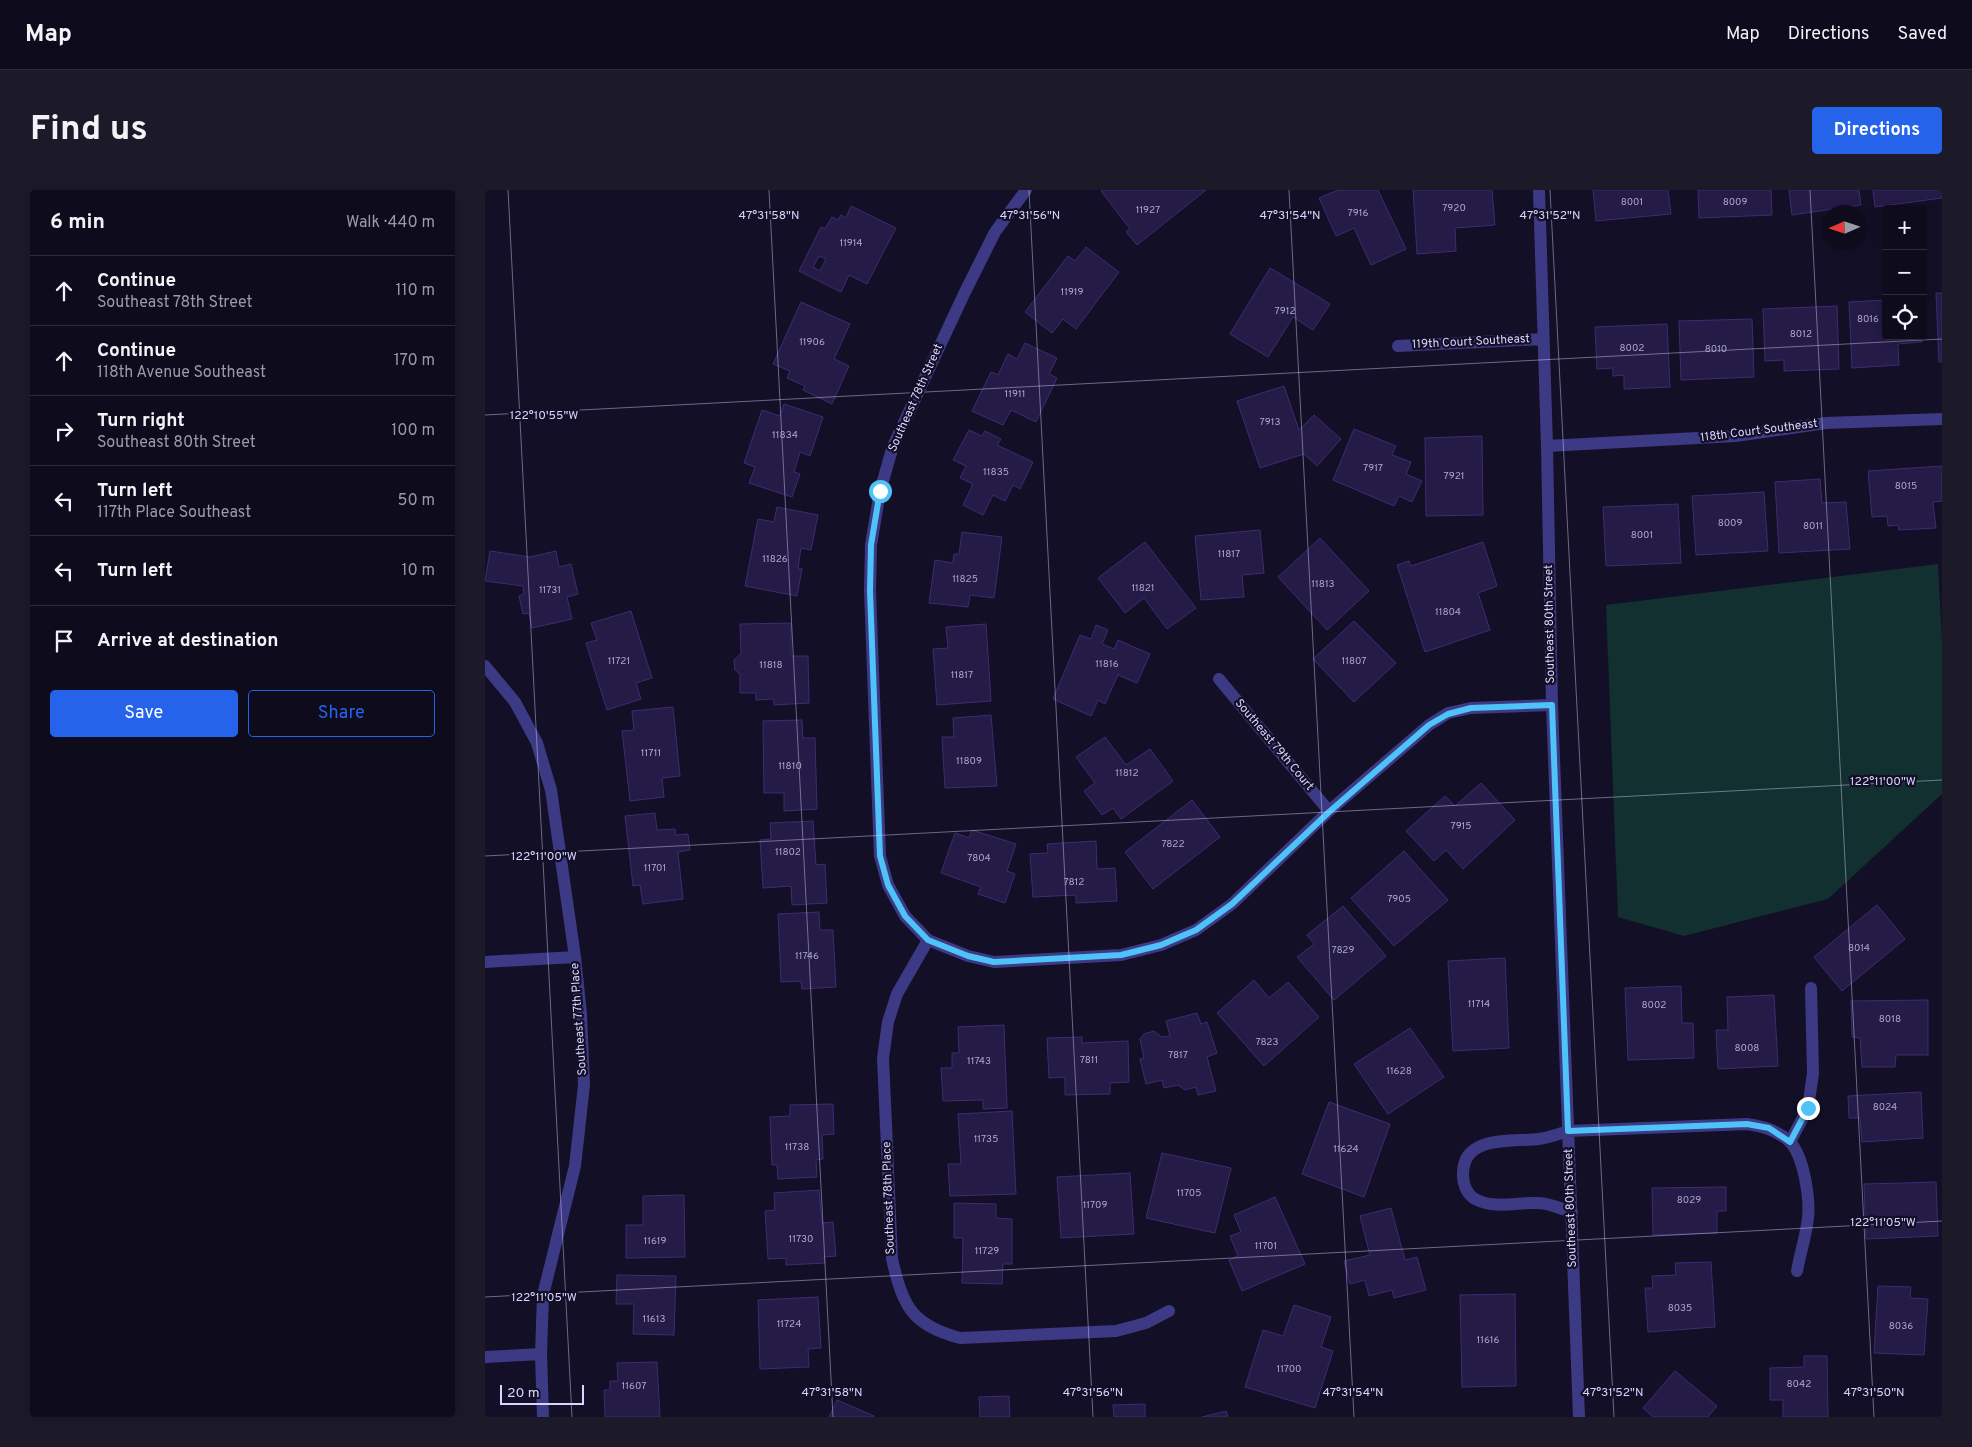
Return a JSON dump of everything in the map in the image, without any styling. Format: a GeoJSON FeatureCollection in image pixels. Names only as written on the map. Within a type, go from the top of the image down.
{"type":"FeatureCollection","features":[{"type":"Feature","properties":{"kind":"street","name":"Southeast 78th Street"},"geometry":{"type":"LineString","coordinates":[[928,940],[905,916],[888,885],[880,856],[870,591],[871,545],[880,491],[893,446],[995,232],[1026,190]]}},
{"type":"Feature","properties":{"kind":"street","name":"Southeast 80th Street"},"geometry":{"type":"LineString","coordinates":[[1539,190],[1547,446],[1552,705],[1579,1417]]}},
{"type":"Feature","properties":{"kind":"street","name":"119th Court Southeast"},"geometry":{"type":"LineString","coordinates":[[1398,346],[1543,339]]}},
{"type":"Feature","properties":{"kind":"street","name":"118th Court Southeast"},"geometry":{"type":"LineString","coordinates":[[1547,446],[1735,436],[1826,423],[1942,419]]}},
{"type":"Feature","properties":{"kind":"street","name":"Southeast 77th Place"},"geometry":{"type":"LineString","coordinates":[[485,666],[515,702],[537,742],[551,790],[575,957],[581,1014],[584,1086],[575,1166],[543,1295],[541,1354],[543,1417]]}},
{"type":"Feature","properties":{"kind":"street","name":"Southeast 79th Court"},"geometry":{"type":"LineString","coordinates":[[1219,679],[1329,812]]}},
{"type":"Feature","properties":{"kind":"street"},"geometry":{"type":"LineString","coordinates":[[928,940],[968,956],[994,962],[1121,955],[1161,945],[1196,930],[1232,904],[1329,812],[1429,725],[1448,714],[1471,708],[1552,705]]}},
{"type":"Feature","properties":{"kind":"street","name":"Southeast 78th Place"},"geometry":{"type":"LineString","coordinates":[[928,940],[897,994],[888,1022],[883,1058],[891,1260],[898,1287],[909,1309],[922,1323],[940,1333],[960,1338],[1116,1331],[1146,1323],[1169,1311]]}},
{"type":"Feature","properties":{"kind":"street"},"geometry":{"type":"LineString","coordinates":[[485,962],[575,957]]}},
{"type":"Feature","properties":{"kind":"street"},"geometry":{"type":"LineString","coordinates":[[1790,1142],[1808,1108],[1812,1082],[1811,988]]}},
{"type":"Feature","properties":{"kind":"street"},"geometry":{"type":"LineString","coordinates":[[1571,1212],[1541,1203],[1493,1204],[1477,1200],[1466,1192],[1462,1178],[1463,1161],[1473,1150],[1489,1142],[1541,1139],[1568,1131],[1747,1124],[1769,1128],[1790,1142],[1799,1159],[1806,1186],[1808,1218],[1797,1271]]}},
{"type":"Feature","properties":{"kind":"street"},"geometry":{"type":"LineString","coordinates":[[485,1356],[541,1354]]}},
{"type":"Feature","properties":{"kind":"green space"},"geometry":{"type":"Polygon","coordinates":[[[1938,564],[1942,643],[1942,794],[1828,899],[1684,936],[1618,917],[1606,605],[1938,564]]]}},
{"type":"Feature","properties":{"kind":"building"},"geometry":{"type":"Polygon","coordinates":[[[1206,190],[1137,245],[1126,232],[1130,229],[1101,191],[1206,190]]]}},
{"type":"Feature","properties":{"kind":"building"},"geometry":{"type":"Polygon","coordinates":[[[1338,190],[1378,190],[1406,249],[1371,265],[1354,228],[1336,236],[1319,198],[1338,190]]]}},
{"type":"Feature","properties":{"kind":"building"},"geometry":{"type":"Polygon","coordinates":[[[1413,190],[1492,190],[1495,225],[1455,228],[1456,251],[1417,254],[1413,190]]]}},
{"type":"Feature","properties":{"kind":"building"},"geometry":{"type":"Polygon","coordinates":[[[1593,190],[1668,190],[1671,214],[1596,221],[1593,190]]]}},
{"type":"Feature","properties":{"kind":"building"},"geometry":{"type":"Polygon","coordinates":[[[1698,190],[1771,190],[1772,215],[1699,218],[1698,190]]]}},
{"type":"Feature","properties":{"kind":"building"},"geometry":{"type":"Polygon","coordinates":[[[1789,190],[1859,190],[1861,205],[1822,205],[1822,211],[1792,215],[1789,190]]]}},
{"type":"Feature","properties":{"kind":"building"},"geometry":{"type":"Polygon","coordinates":[[[1873,190],[1942,190],[1942,198],[1875,207],[1873,190]]]}},
{"type":"Feature","properties":{"kind":"building"},"geometry":{"type":"Polygon","coordinates":[[[851,206],[896,228],[867,284],[849,275],[841,292],[799,271],[821,227],[825,229],[832,217],[838,220],[841,215],[846,218],[851,206]],[[819,256],[813,267],[820,271],[826,259],[819,256]]]}},
{"type":"Feature","properties":{"kind":"building"},"geometry":{"type":"Polygon","coordinates":[[[1086,247],[1119,272],[1076,329],[1063,319],[1052,333],[1025,312],[1068,256],[1075,261],[1086,247]]]}},
{"type":"Feature","properties":{"kind":"building"},"geometry":{"type":"Polygon","coordinates":[[[1270,268],[1330,304],[1313,330],[1293,317],[1268,357],[1230,334],[1270,268]]]}},
{"type":"Feature","properties":{"kind":"building"},"geometry":{"type":"Polygon","coordinates":[[[1936,293],[1942,293],[1942,362],[1939,362],[1936,293]]]}},
{"type":"Feature","properties":{"kind":"building"},"geometry":{"type":"Polygon","coordinates":[[[1882,300],[1882,340],[1922,340],[1922,342],[1898,344],[1899,365],[1852,368],[1849,302],[1882,300]]]}},
{"type":"Feature","properties":{"kind":"building"},"geometry":{"type":"Polygon","coordinates":[[[801,302],[850,324],[834,359],[849,366],[832,404],[803,390],[805,386],[787,378],[790,371],[773,364],[801,302]]]}},
{"type":"Feature","properties":{"kind":"building"},"geometry":{"type":"Polygon","coordinates":[[[1837,306],[1839,369],[1784,371],[1784,360],[1765,361],[1763,309],[1837,306]]]}},
{"type":"Feature","properties":{"kind":"building"},"geometry":{"type":"Polygon","coordinates":[[[1752,319],[1754,377],[1681,380],[1679,321],[1752,319]]]}},
{"type":"Feature","properties":{"kind":"building"},"geometry":{"type":"Polygon","coordinates":[[[1667,324],[1670,387],[1624,389],[1624,375],[1613,376],[1613,368],[1597,369],[1595,327],[1667,324]]]}},
{"type":"Feature","properties":{"kind":"building"},"geometry":{"type":"Polygon","coordinates":[[[1025,343],[1057,358],[1049,374],[1057,378],[1036,422],[1011,410],[1003,425],[972,411],[991,372],[998,375],[1008,354],[1017,359],[1025,343]]]}},
{"type":"Feature","properties":{"kind":"building"},"geometry":{"type":"Polygon","coordinates":[[[1284,386],[1299,430],[1314,415],[1341,439],[1317,466],[1304,454],[1260,468],[1237,401],[1284,386]]]}},
{"type":"Feature","properties":{"kind":"building"},"geometry":{"type":"Polygon","coordinates":[[[784,404],[823,417],[810,456],[800,452],[794,472],[800,474],[792,497],[749,483],[755,467],[744,463],[762,410],[780,416],[784,404]]]}},
{"type":"Feature","properties":{"kind":"building"},"geometry":{"type":"Polygon","coordinates":[[[1354,429],[1396,446],[1392,455],[1411,462],[1406,474],[1422,481],[1412,502],[1399,496],[1394,506],[1333,480],[1354,429]]]}},
{"type":"Feature","properties":{"kind":"building"},"geometry":{"type":"Polygon","coordinates":[[[969,430],[982,436],[985,431],[1001,439],[997,445],[1033,462],[1020,489],[1013,485],[1005,501],[993,495],[983,515],[963,505],[973,484],[960,478],[966,466],[953,460],[969,430]]]}},
{"type":"Feature","properties":{"kind":"building"},"geometry":{"type":"Polygon","coordinates":[[[1482,436],[1483,515],[1426,516],[1425,438],[1482,436]]]}},
{"type":"Feature","properties":{"kind":"building"},"geometry":{"type":"Polygon","coordinates":[[[1942,466],[1942,501],[1933,502],[1936,528],[1899,530],[1898,525],[1888,526],[1887,516],[1872,517],[1868,471],[1942,466]]]}},
{"type":"Feature","properties":{"kind":"building"},"geometry":{"type":"Polygon","coordinates":[[[1820,479],[1822,503],[1846,502],[1850,549],[1779,553],[1775,482],[1820,479]]]}},
{"type":"Feature","properties":{"kind":"building"},"geometry":{"type":"Polygon","coordinates":[[[1764,492],[1768,551],[1696,555],[1692,496],[1764,492]]]}},
{"type":"Feature","properties":{"kind":"building"},"geometry":{"type":"Polygon","coordinates":[[[1678,504],[1681,563],[1606,566],[1603,507],[1678,504]]]}},
{"type":"Feature","properties":{"kind":"building"},"geometry":{"type":"Polygon","coordinates":[[[777,507],[818,515],[811,550],[801,548],[798,568],[802,569],[797,596],[745,586],[758,519],[774,522],[777,507]]]}},
{"type":"Feature","properties":{"kind":"building"},"geometry":{"type":"Polygon","coordinates":[[[1260,530],[1264,573],[1242,575],[1244,597],[1201,600],[1195,536],[1260,530]]]}},
{"type":"Feature","properties":{"kind":"building"},"geometry":{"type":"Polygon","coordinates":[[[962,532],[1002,537],[994,598],[970,595],[968,607],[929,603],[935,560],[953,563],[954,554],[959,554],[962,532]]]}},
{"type":"Feature","properties":{"kind":"building"},"geometry":{"type":"Polygon","coordinates":[[[1320,538],[1369,591],[1327,630],[1278,577],[1320,538]]]}},
{"type":"Feature","properties":{"kind":"building"},"geometry":{"type":"Polygon","coordinates":[[[1145,542],[1196,608],[1167,629],[1144,598],[1125,613],[1098,578],[1145,542]]]}},
{"type":"Feature","properties":{"kind":"building"},"geometry":{"type":"Polygon","coordinates":[[[1483,542],[1497,586],[1478,593],[1490,630],[1425,652],[1397,565],[1409,561],[1411,566],[1483,542]]]}},
{"type":"Feature","properties":{"kind":"building"},"geometry":{"type":"Polygon","coordinates":[[[490,551],[530,557],[556,551],[559,567],[571,564],[578,594],[567,597],[572,619],[532,628],[529,613],[523,614],[519,596],[524,594],[523,586],[485,581],[490,551]]]}},
{"type":"Feature","properties":{"kind":"building"},"geometry":{"type":"Polygon","coordinates":[[[631,611],[652,678],[636,683],[641,699],[607,710],[586,643],[597,640],[591,623],[631,611]]]}},
{"type":"Feature","properties":{"kind":"building"},"geometry":{"type":"Polygon","coordinates":[[[1354,621],[1396,663],[1354,702],[1313,659],[1354,621]]]}},
{"type":"Feature","properties":{"kind":"building"},"geometry":{"type":"Polygon","coordinates":[[[791,623],[791,656],[808,656],[809,703],[774,705],[774,699],[756,700],[756,693],[740,693],[740,674],[735,670],[734,660],[741,654],[740,624],[791,623]]]}},
{"type":"Feature","properties":{"kind":"building"},"geometry":{"type":"Polygon","coordinates":[[[986,624],[991,701],[937,705],[933,649],[948,648],[946,627],[986,624]]]}},
{"type":"Feature","properties":{"kind":"building"},"geometry":{"type":"Polygon","coordinates":[[[1096,625],[1108,630],[1102,644],[1114,649],[1118,640],[1150,654],[1137,683],[1118,675],[1105,704],[1098,700],[1091,716],[1053,699],[1080,635],[1091,639],[1096,625]]]}},
{"type":"Feature","properties":{"kind":"building"},"geometry":{"type":"Polygon","coordinates":[[[673,707],[680,776],[662,778],[664,797],[630,801],[622,731],[634,730],[632,711],[673,707]]]}},
{"type":"Feature","properties":{"kind":"building"},"geometry":{"type":"Polygon","coordinates":[[[991,715],[997,786],[945,788],[942,737],[954,737],[953,718],[991,715]]]}},
{"type":"Feature","properties":{"kind":"building"},"geometry":{"type":"Polygon","coordinates":[[[802,720],[803,738],[815,738],[817,809],[784,811],[784,793],[764,793],[763,721],[802,720]]]}},
{"type":"Feature","properties":{"kind":"building"},"geometry":{"type":"Polygon","coordinates":[[[1105,737],[1126,765],[1150,749],[1173,781],[1121,819],[1113,808],[1102,815],[1084,791],[1095,783],[1076,757],[1105,737]]]}},
{"type":"Feature","properties":{"kind":"building"},"geometry":{"type":"Polygon","coordinates":[[[1481,783],[1515,820],[1463,869],[1446,850],[1434,861],[1406,831],[1445,796],[1455,806],[1481,783]]]}},
{"type":"Feature","properties":{"kind":"building"},"geometry":{"type":"Polygon","coordinates":[[[1192,800],[1220,837],[1153,889],[1125,852],[1192,800]]]}},
{"type":"Feature","properties":{"kind":"building"},"geometry":{"type":"Polygon","coordinates":[[[655,813],[657,830],[675,829],[676,835],[688,834],[690,850],[678,852],[683,899],[643,904],[640,885],[633,886],[625,816],[655,813]]]}},
{"type":"Feature","properties":{"kind":"building"},"geometry":{"type":"Polygon","coordinates":[[[813,821],[816,865],[825,864],[827,903],[792,905],[791,886],[763,888],[760,840],[771,839],[770,823],[813,821]]]}},
{"type":"Feature","properties":{"kind":"building"},"geometry":{"type":"Polygon","coordinates":[[[972,830],[1016,844],[1007,871],[1015,874],[1005,903],[978,894],[981,887],[941,873],[955,833],[969,838],[972,830]]]}},
{"type":"Feature","properties":{"kind":"building"},"geometry":{"type":"Polygon","coordinates":[[[1096,841],[1097,869],[1115,868],[1117,901],[1076,903],[1076,895],[1033,897],[1030,854],[1048,853],[1047,844],[1096,841]]]}},
{"type":"Feature","properties":{"kind":"building"},"geometry":{"type":"Polygon","coordinates":[[[1404,851],[1448,900],[1394,946],[1351,898],[1404,851]]]}},
{"type":"Feature","properties":{"kind":"building"},"geometry":{"type":"Polygon","coordinates":[[[1877,905],[1905,939],[1842,991],[1814,957],[1877,905]]]}},
{"type":"Feature","properties":{"kind":"building"},"geometry":{"type":"Polygon","coordinates":[[[1343,906],[1386,956],[1334,1000],[1297,957],[1314,944],[1307,935],[1343,906]]]}},
{"type":"Feature","properties":{"kind":"building"},"geometry":{"type":"Polygon","coordinates":[[[819,912],[820,930],[833,930],[836,987],[802,989],[801,981],[781,982],[778,914],[819,912]]]}},
{"type":"Feature","properties":{"kind":"building"},"geometry":{"type":"Polygon","coordinates":[[[1505,958],[1509,1048],[1453,1051],[1448,961],[1505,958]]]}},
{"type":"Feature","properties":{"kind":"building"},"geometry":{"type":"Polygon","coordinates":[[[1254,980],[1269,998],[1288,982],[1319,1017],[1264,1066],[1217,1013],[1254,980]]]}},
{"type":"Feature","properties":{"kind":"building"},"geometry":{"type":"Polygon","coordinates":[[[1681,986],[1682,1023],[1693,1023],[1694,1058],[1628,1060],[1625,988],[1681,986]]]}},
{"type":"Feature","properties":{"kind":"building"},"geometry":{"type":"Polygon","coordinates":[[[1774,995],[1778,1066],[1718,1069],[1716,1030],[1728,1030],[1727,997],[1774,995]]]}},
{"type":"Feature","properties":{"kind":"building"},"geometry":{"type":"Polygon","coordinates":[[[1928,1000],[1928,1055],[1896,1055],[1895,1067],[1862,1067],[1860,1038],[1852,1037],[1851,1001],[1928,1000]]]}},
{"type":"Feature","properties":{"kind":"building"},"geometry":{"type":"Polygon","coordinates":[[[1197,1013],[1201,1024],[1207,1022],[1217,1053],[1207,1057],[1216,1091],[1198,1095],[1196,1087],[1185,1090],[1178,1085],[1164,1088],[1162,1080],[1146,1084],[1140,1059],[1144,1058],[1140,1039],[1144,1034],[1154,1031],[1162,1037],[1170,1036],[1166,1021],[1197,1013]]]}},
{"type":"Feature","properties":{"kind":"building"},"geometry":{"type":"Polygon","coordinates":[[[1004,1025],[1007,1108],[983,1109],[983,1100],[943,1101],[941,1068],[952,1068],[952,1053],[959,1053],[958,1027],[1004,1025]]]}},
{"type":"Feature","properties":{"kind":"building"},"geometry":{"type":"Polygon","coordinates":[[[1410,1028],[1444,1077],[1388,1114],[1354,1064],[1410,1028]]]}},
{"type":"Feature","properties":{"kind":"building"},"geometry":{"type":"Polygon","coordinates":[[[1082,1037],[1082,1043],[1128,1041],[1129,1082],[1110,1083],[1110,1094],[1065,1095],[1065,1077],[1049,1078],[1047,1038],[1082,1037]]]}},
{"type":"Feature","properties":{"kind":"building"},"geometry":{"type":"Polygon","coordinates":[[[1921,1092],[1923,1138],[1862,1142],[1860,1118],[1849,1118],[1848,1096],[1921,1092]]]}},
{"type":"Feature","properties":{"kind":"building"},"geometry":{"type":"Polygon","coordinates":[[[1329,1102],[1390,1124],[1364,1197],[1302,1174],[1329,1102]]]}},
{"type":"Feature","properties":{"kind":"building"},"geometry":{"type":"Polygon","coordinates":[[[833,1104],[834,1134],[822,1135],[823,1159],[816,1160],[817,1177],[778,1179],[777,1165],[772,1165],[770,1117],[790,1116],[790,1105],[833,1104]]]}},
{"type":"Feature","properties":{"kind":"building"},"geometry":{"type":"Polygon","coordinates":[[[1012,1111],[1016,1194],[950,1196],[948,1164],[961,1164],[958,1114],[1012,1111]]]}},
{"type":"Feature","properties":{"kind":"building"},"geometry":{"type":"Polygon","coordinates":[[[1162,1153],[1231,1168],[1215,1233],[1146,1218],[1162,1153]]]}},
{"type":"Feature","properties":{"kind":"building"},"geometry":{"type":"Polygon","coordinates":[[[1130,1173],[1134,1234],[1061,1238],[1057,1177],[1130,1173]]]}},
{"type":"Feature","properties":{"kind":"building"},"geometry":{"type":"Polygon","coordinates":[[[1936,1182],[1938,1236],[1866,1239],[1864,1184],[1936,1182]]]}},
{"type":"Feature","properties":{"kind":"building"},"geometry":{"type":"Polygon","coordinates":[[[1726,1187],[1726,1211],[1717,1211],[1717,1233],[1653,1235],[1652,1188],[1726,1187]]]}},
{"type":"Feature","properties":{"kind":"building"},"geometry":{"type":"Polygon","coordinates":[[[819,1190],[822,1223],[833,1222],[836,1256],[824,1257],[825,1263],[786,1265],[786,1258],[768,1259],[765,1211],[775,1210],[774,1193],[819,1190]]]}},
{"type":"Feature","properties":{"kind":"building"},"geometry":{"type":"Polygon","coordinates":[[[684,1195],[685,1257],[626,1258],[626,1225],[643,1225],[643,1196],[684,1195]]]}},
{"type":"Feature","properties":{"kind":"building"},"geometry":{"type":"Polygon","coordinates":[[[1275,1197],[1305,1264],[1242,1291],[1229,1260],[1238,1256],[1230,1236],[1241,1232],[1234,1215],[1275,1197]]]}},
{"type":"Feature","properties":{"kind":"building"},"geometry":{"type":"Polygon","coordinates":[[[954,1203],[996,1204],[996,1218],[1012,1219],[1012,1264],[1003,1264],[1002,1284],[962,1283],[963,1238],[954,1238],[954,1203]]]}},
{"type":"Feature","properties":{"kind":"building"},"geometry":{"type":"Polygon","coordinates":[[[1391,1208],[1405,1260],[1417,1257],[1426,1290],[1394,1298],[1392,1290],[1369,1296],[1365,1280],[1350,1284],[1344,1261],[1370,1255],[1360,1216],[1391,1208]]]}},
{"type":"Feature","properties":{"kind":"building"},"geometry":{"type":"Polygon","coordinates":[[[1711,1262],[1715,1327],[1648,1332],[1645,1288],[1653,1288],[1652,1276],[1676,1275],[1675,1263],[1711,1262]]]}},
{"type":"Feature","properties":{"kind":"building"},"geometry":{"type":"Polygon","coordinates":[[[617,1275],[676,1276],[674,1335],[633,1334],[634,1304],[616,1304],[617,1275]]]}},
{"type":"Feature","properties":{"kind":"building"},"geometry":{"type":"Polygon","coordinates":[[[1878,1286],[1911,1287],[1910,1298],[1928,1299],[1924,1355],[1874,1353],[1878,1286]]]}},
{"type":"Feature","properties":{"kind":"building"},"geometry":{"type":"Polygon","coordinates":[[[1515,1294],[1516,1386],[1462,1387],[1460,1295],[1515,1294]]]}},
{"type":"Feature","properties":{"kind":"building"},"geometry":{"type":"Polygon","coordinates":[[[818,1297],[821,1348],[808,1349],[809,1367],[760,1369],[758,1300],[818,1297]]]}},
{"type":"Feature","properties":{"kind":"building"},"geometry":{"type":"Polygon","coordinates":[[[1294,1305],[1331,1317],[1321,1347],[1333,1351],[1315,1408],[1245,1387],[1263,1330],[1283,1336],[1294,1305]]]}},
{"type":"Feature","properties":{"kind":"building"},"geometry":{"type":"Polygon","coordinates":[[[1804,1356],[1827,1356],[1828,1417],[1783,1417],[1783,1400],[1770,1400],[1770,1368],[1804,1367],[1804,1356]]]}},
{"type":"Feature","properties":{"kind":"building"},"geometry":{"type":"Polygon","coordinates":[[[657,1362],[660,1417],[605,1417],[604,1390],[610,1390],[610,1381],[618,1381],[617,1363],[657,1362]]]}},
{"type":"Feature","properties":{"kind":"building"},"geometry":{"type":"Polygon","coordinates":[[[1675,1371],[1717,1406],[1708,1417],[1653,1417],[1643,1408],[1675,1371]]]}},
{"type":"Feature","properties":{"kind":"building"},"geometry":{"type":"Polygon","coordinates":[[[1009,1396],[1010,1417],[980,1417],[979,1397],[1009,1396]]]}},
{"type":"Feature","properties":{"kind":"building"},"geometry":{"type":"Polygon","coordinates":[[[837,1400],[874,1416],[874,1417],[829,1417],[837,1400]]]}},
{"type":"Feature","properties":{"kind":"building"},"geometry":{"type":"Polygon","coordinates":[[[1145,1404],[1145,1417],[1114,1417],[1113,1405],[1145,1404]]]}},
{"type":"Feature","properties":{"kind":"building"},"geometry":{"type":"Polygon","coordinates":[[[1226,1411],[1228,1417],[1202,1417],[1226,1411]]]}},
{"type":"Feature","properties":{"kind":"route"},"geometry":{"type":"LineString","coordinates":[[880,491],[871,545],[870,591],[880,856],[888,885],[905,916],[928,940],[968,956],[994,962],[1023,962],[1121,955],[1161,945],[1196,930],[1232,904],[1329,812],[1429,725],[1448,714],[1471,708],[1552,705],[1568,1131],[1747,1124],[1769,1128],[1790,1142],[1808,1108]]}}]}
